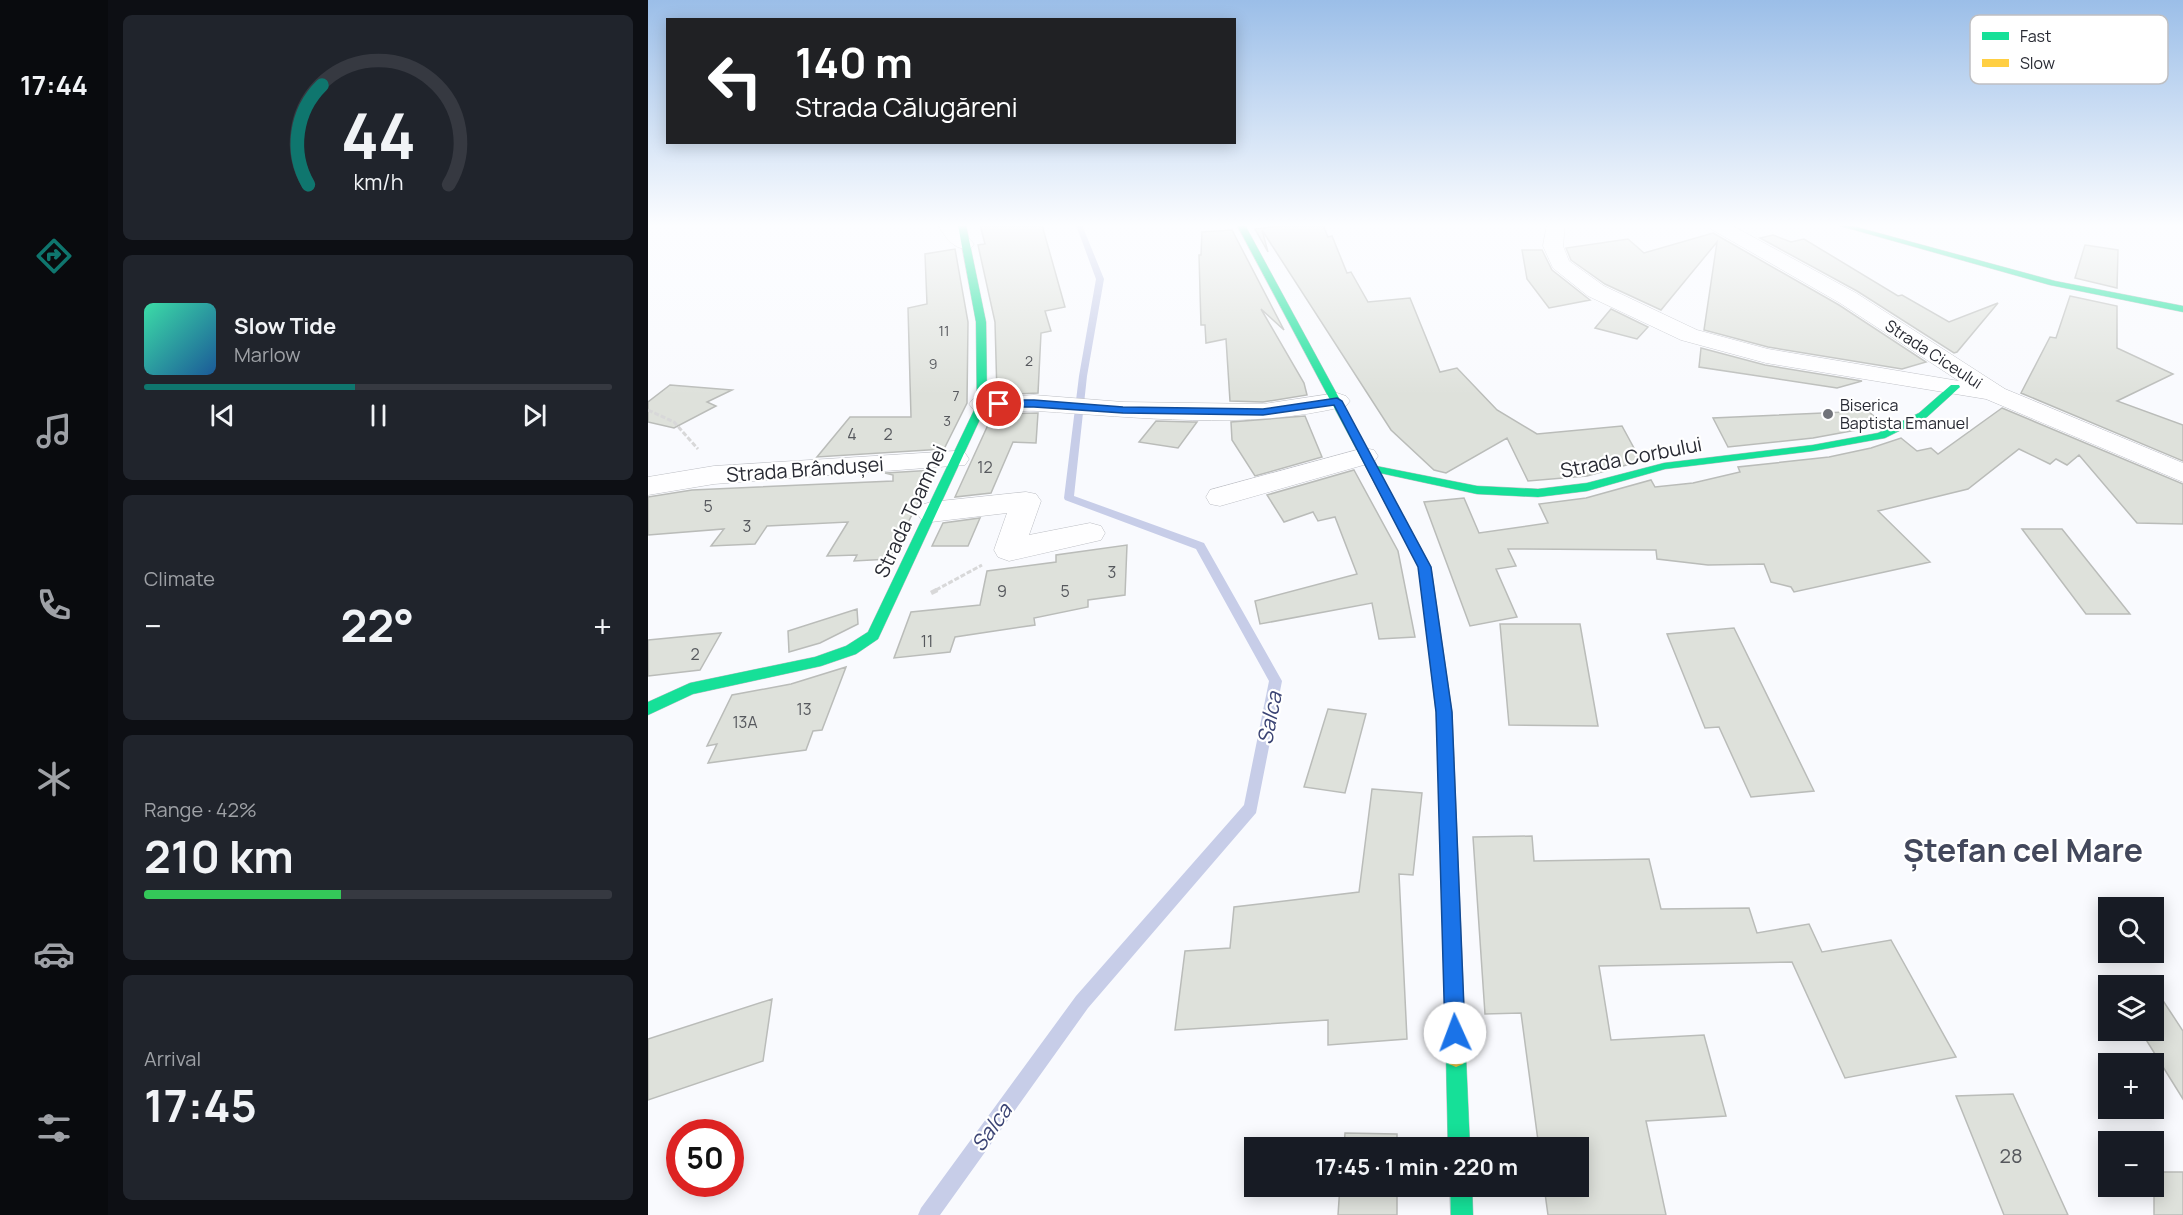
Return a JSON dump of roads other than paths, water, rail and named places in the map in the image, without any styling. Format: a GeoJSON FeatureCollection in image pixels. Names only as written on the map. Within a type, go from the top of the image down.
{"type":"FeatureCollection","features":[{"type":"Feature","properties":{"kind":"street"},"geometry":{"type":"LineString","coordinates":[[974,282],[980,310],[984,373],[982,404],[1034,404],[1123,410],[1263,412],[1337,401]]}},
{"type":"Feature","properties":{"kind":"street"},"geometry":{"type":"LineString","coordinates":[[1272,282],[1425,567],[1444,712],[1459,1137]]}},
{"type":"Feature","properties":{"kind":"street"},"geometry":{"type":"LineString","coordinates":[[1584,282],[1596,291],[1689,335],[1766,356],[1838,370],[1996,394],[2183,473]]}},
{"type":"Feature","properties":{"kind":"street","name":"Strada Ciceului"},"geometry":{"type":"LineString","coordinates":[[1819,282],[1996,394]]}},
{"type":"Feature","properties":{"kind":"street"},"geometry":{"type":"LineString","coordinates":[[2053,282],[2183,309]]}},
{"type":"Feature","properties":{"kind":"street","name":"Strada Corbului"},"geometry":{"type":"LineString","coordinates":[[1368,462],[1478,490],[1538,493],[1587,487],[1664,466],[1792,451],[1881,436],[1923,415],[1955,387]]}},
{"type":"Feature","properties":{"kind":"street","name":"Strada Toamnei"},"geometry":{"type":"LineString","coordinates":[[690,688],[816,662],[851,650],[873,635],[982,404]]}},
{"type":"Feature","properties":{"kind":"street","name":"Strada Brândușei"},"geometry":{"type":"LineString","coordinates":[[648,486],[714,475],[955,459]]}},
{"type":"Feature","properties":{"kind":"street"},"geometry":{"type":"LineString","coordinates":[[1220,496],[1368,462]]}},
{"type":"Feature","properties":{"kind":"street"},"geometry":{"type":"LineString","coordinates":[[931,512],[1026,501],[1009,550],[1090,533]]}},
{"type":"Feature","properties":{"kind":"street"},"geometry":{"type":"LineString","coordinates":[[648,693],[690,688]]}},
{"type":"Feature","properties":{"kind":"street"},"geometry":{"type":"LineString","coordinates":[[648,709],[690,688]]}},
{"type":"Feature","properties":{"kind":"street"},"geometry":{"type":"LineString","coordinates":[[1461,1197],[1462,1215]]}},
{"type":"Feature","properties":{"kind":"waterway","name":"Salca"},"geometry":{"type":"LineString","coordinates":[[928,1215],[1082,1002],[1251,808],[1276,681],[1200,546],[1069,498],[1083,376],[1100,282]]}},
{"type":"Feature","properties":{"kind":"place","name":"Biserica Baptista Emanuel"},"geometry":{"type":"Point","coordinates":[1828,414]}},
{"type":"Feature","properties":{"kind":"district","name":"Ștefan cel Mare"},"geometry":{"type":"Point","coordinates":[2023,850]}}]}
